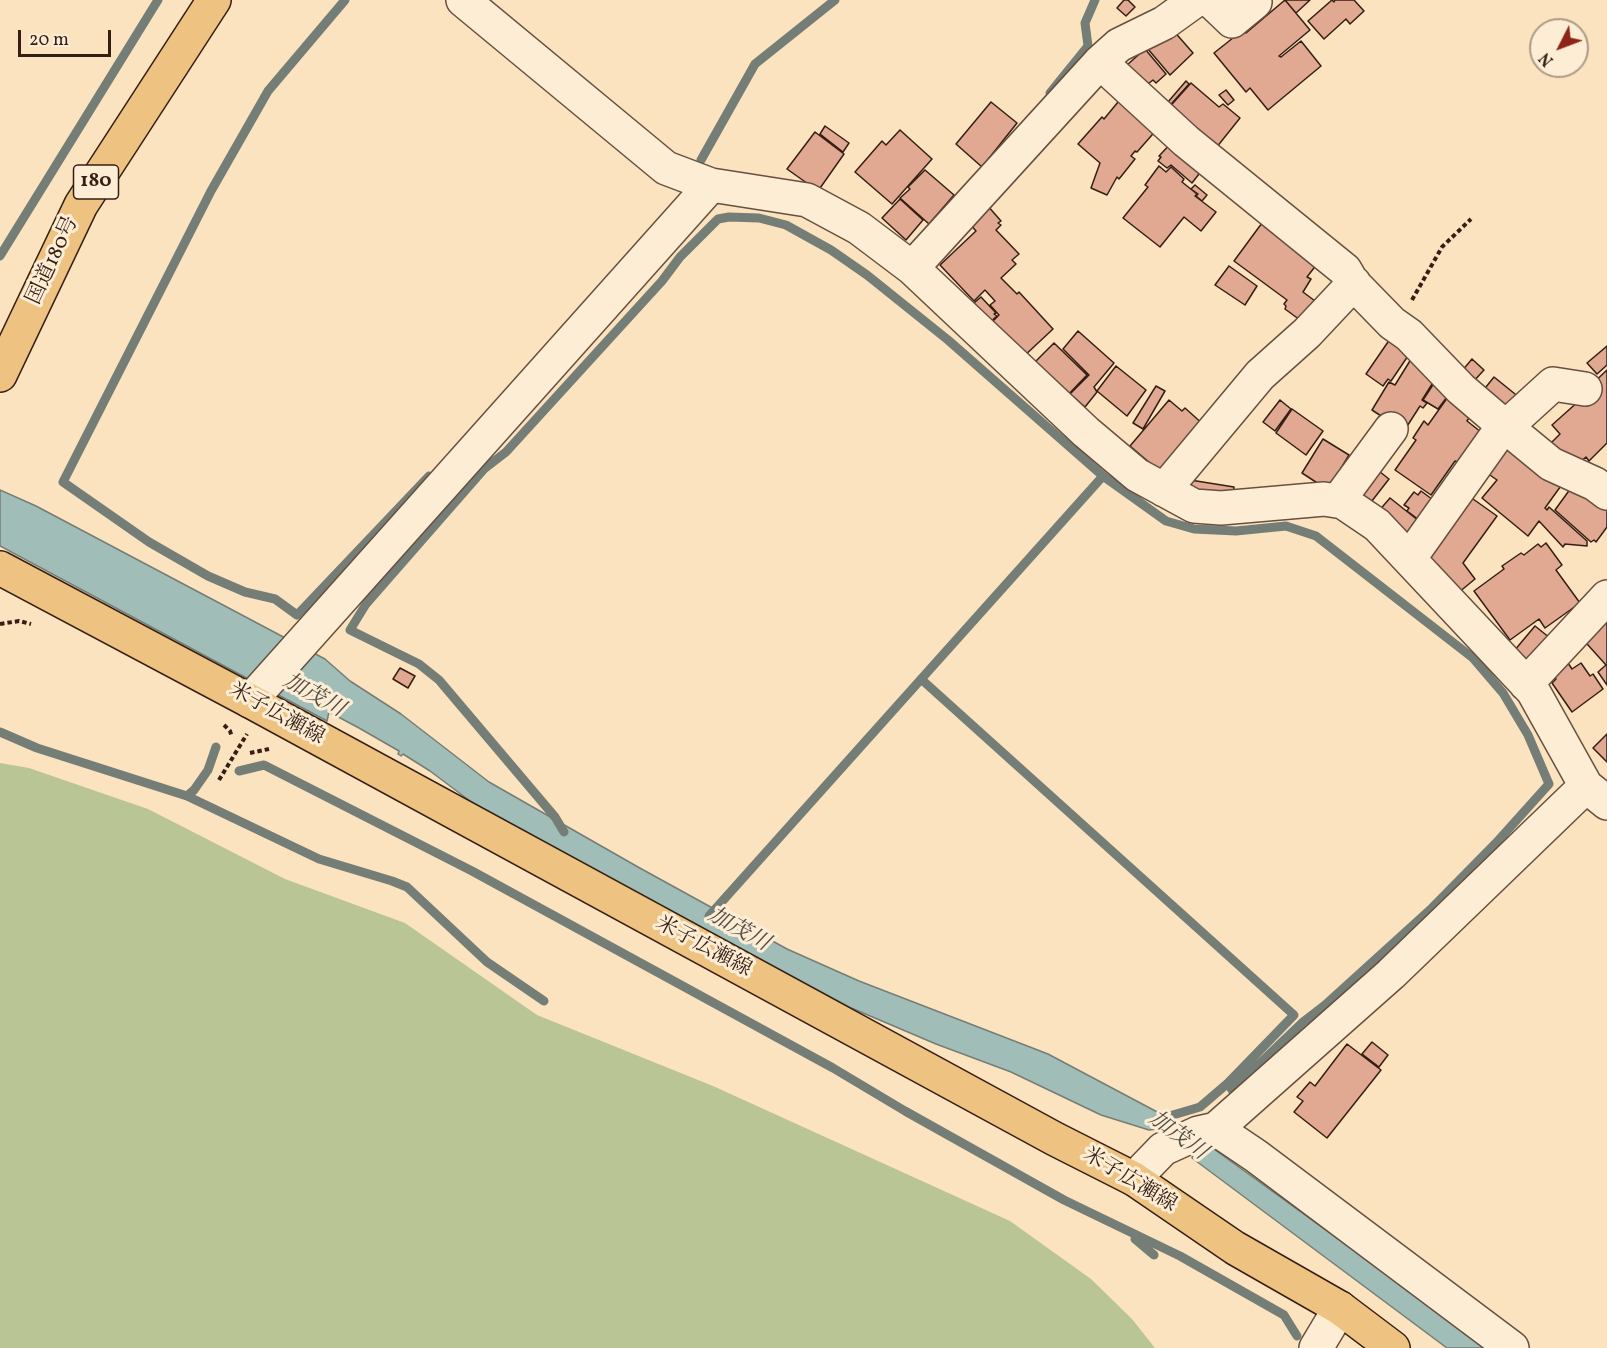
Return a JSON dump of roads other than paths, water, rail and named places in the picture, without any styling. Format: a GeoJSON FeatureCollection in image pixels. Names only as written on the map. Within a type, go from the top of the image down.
{"type":"FeatureCollection","features":[{"type":"Feature","properties":{"kind":"main road","name":"国道180号"},"geometry":{"type":"LineString","coordinates":[[0,375],[81,205],[214,0]]}},
{"type":"Feature","properties":{"kind":"main road","name":"米子広瀬線"},"geometry":{"type":"LineString","coordinates":[[0,568],[256,704],[1055,1139],[1134,1179],[1235,1248],[1340,1308],[1393,1348]]}},
{"type":"Feature","properties":{"kind":"street"},"geometry":{"type":"LineString","coordinates":[[463,0],[666,168],[711,185],[807,200],[859,228],[912,268],[1086,432],[1137,475],[1194,506],[1221,508],[1324,500],[1338,501],[1377,525],[1533,691],[1596,794],[1391,974],[1207,1131],[1162,1149],[1134,1179]]}},
{"type":"Feature","properties":{"kind":"street"},"geometry":{"type":"LineString","coordinates":[[912,268],[1100,62],[1119,45],[1164,23],[1196,0]]}},
{"type":"Feature","properties":{"kind":"street"},"geometry":{"type":"LineString","coordinates":[[1210,0],[1232,21],[1255,3]]}},
{"type":"Feature","properties":{"kind":"street"},"geometry":{"type":"LineString","coordinates":[[1100,62],[1186,141],[1345,270],[1353,283],[1461,389],[1551,464],[1599,478]]}},
{"type":"Feature","properties":{"kind":"street"},"geometry":{"type":"LineString","coordinates":[[256,704],[387,545],[711,185]]}},
{"type":"Feature","properties":{"kind":"street"},"geometry":{"type":"LineString","coordinates":[[1164,490],[1260,375],[1307,333],[1353,283]]}},
{"type":"Feature","properties":{"kind":"street"},"geometry":{"type":"LineString","coordinates":[[1409,559],[1497,435],[1506,426],[1553,384],[1585,388]]}},
{"type":"Feature","properties":{"kind":"street"},"geometry":{"type":"LineString","coordinates":[[1338,501],[1391,429]]}},
{"type":"Feature","properties":{"kind":"street"},"geometry":{"type":"LineString","coordinates":[[1526,684],[1607,597]]}},
{"type":"Feature","properties":{"kind":"street"},"geometry":{"type":"LineString","coordinates":[[1207,1131],[1256,1156],[1512,1348]]}},
{"type":"Feature","properties":{"kind":"street"},"geometry":{"type":"LineString","coordinates":[[1316,1348],[1340,1308]]}},
{"type":"Feature","properties":{"kind":"water","name":"加茂川"},"geometry":{"type":"Polygon","coordinates":[[[0,490],[36,506],[325,659],[350,681],[401,714],[489,782],[787,949],[859,981],[1048,1054],[1178,1123],[1489,1348],[1447,1348],[1192,1158],[1193,1153],[1157,1129],[1149,1130],[1101,1115],[1011,1072],[936,1044],[849,1007],[478,807],[430,771],[403,754],[401,756],[398,754],[399,751],[359,728],[329,712],[327,721],[0,546],[0,490]]]}},
{"type":"Feature","properties":{"kind":"waterway"},"geometry":{"type":"LineString","coordinates":[[0,256],[158,0]]}},
{"type":"Feature","properties":{"kind":"waterway"},"geometry":{"type":"LineString","coordinates":[[345,0],[268,91],[211,191],[63,482],[149,542],[208,576],[245,592],[275,599],[297,615],[429,476]]}},
{"type":"Feature","properties":{"kind":"waterway"},"geometry":{"type":"LineString","coordinates":[[701,160],[755,64],[835,0]]}},
{"type":"Feature","properties":{"kind":"waterway"},"geometry":{"type":"LineString","coordinates":[[1050,93],[1088,46],[1085,23],[1095,0]]}},
{"type":"Feature","properties":{"kind":"waterway"},"geometry":{"type":"LineString","coordinates":[[564,832],[555,817],[439,680],[419,664],[350,630],[366,604],[484,469],[506,452],[662,281],[680,257],[718,219],[759,218],[786,225],[831,250],[867,275],[948,340],[1103,476],[1166,521],[1194,529],[1236,531],[1286,526],[1316,536],[1473,658],[1503,693],[1528,735],[1549,784],[1496,843],[1432,908],[1325,1005],[1303,1022],[1232,1090],[1228,1083]]}},
{"type":"Feature","properties":{"kind":"waterway","name":"加茂川"},"geometry":{"type":"LineString","coordinates":[[709,916],[1103,476]]}},
{"type":"Feature","properties":{"kind":"waterway","name":"加茂川"},"geometry":{"type":"LineString","coordinates":[[921,679],[1294,1015],[1228,1083],[1200,1107],[1156,1120]]}},
{"type":"Feature","properties":{"kind":"waterway"},"geometry":{"type":"LineString","coordinates":[[0,732],[37,748],[187,796],[319,859],[407,887],[487,962],[544,1001]]}},
{"type":"Feature","properties":{"kind":"waterway"},"geometry":{"type":"LineString","coordinates":[[187,796],[208,770],[216,747]]}},
{"type":"Feature","properties":{"kind":"waterway"},"geometry":{"type":"LineString","coordinates":[[239,771],[264,765],[472,871],[833,1068],[1064,1200],[1180,1256],[1284,1315],[1297,1336]]}},
{"type":"Feature","properties":{"kind":"waterway"},"geometry":{"type":"LineString","coordinates":[[1135,1239],[1154,1255]]}}]}
